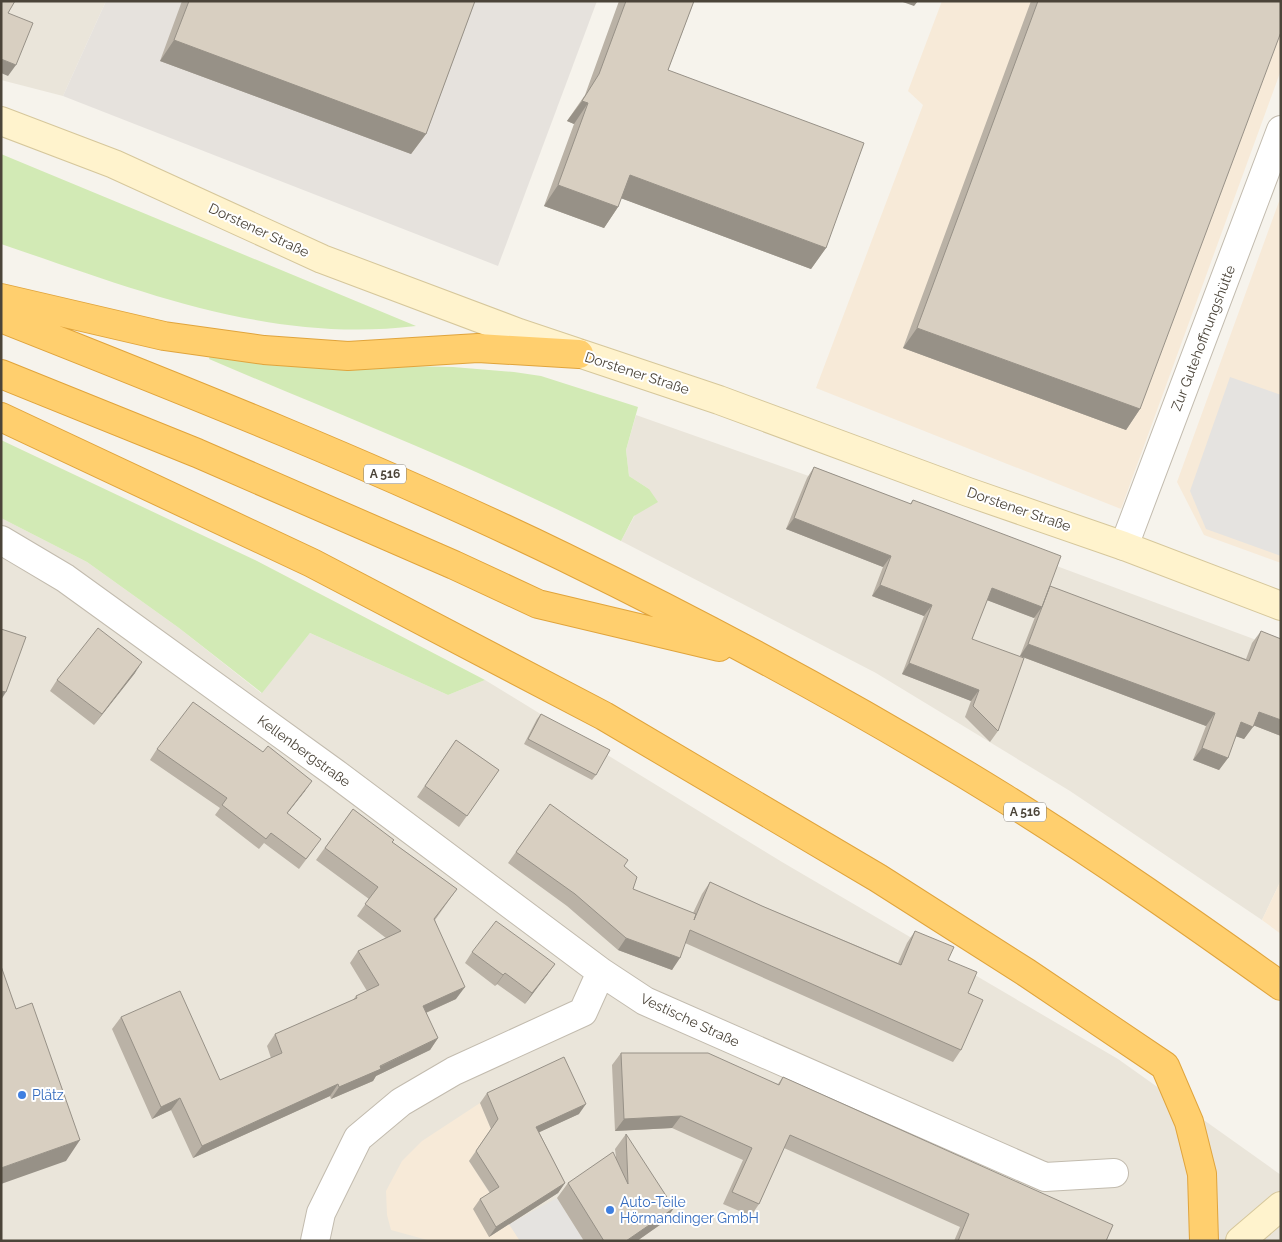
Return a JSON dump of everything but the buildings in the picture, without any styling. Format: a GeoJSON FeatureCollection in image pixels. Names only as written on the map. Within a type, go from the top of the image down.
{"type":"FeatureCollection","features":[{"type":"Feature","properties":{"kind":"highway"},"geometry":{"type":"LineString","coordinates":[[1,298],[164,336],[264,350],[348,356],[478,348],[578,354]]}},
{"type":"Feature","properties":{"kind":"highway","name":"A 516"},"geometry":{"type":"LineString","coordinates":[[1,318],[218,403],[390,476],[563,557],[756,657],[873,721],[1004,798],[1176,910],[1281,986]]}},
{"type":"Feature","properties":{"kind":"highway"},"geometry":{"type":"LineString","coordinates":[[1,374],[197,453],[454,564],[538,604],[756,657]]}},
{"type":"Feature","properties":{"kind":"highway"},"geometry":{"type":"LineString","coordinates":[[10,421],[312,563],[604,716],[871,873],[1026,972],[1165,1066],[1189,1122],[1202,1174],[1204,1241]]}},
{"type":"Feature","properties":{"kind":"main road","name":"Dorstener Straße"},"geometry":{"type":"LineString","coordinates":[[1,121],[114,164],[322,259],[578,354],[719,400],[950,485],[1124,546],[1281,606]]}},
{"type":"Feature","properties":{"kind":"main road"},"geometry":{"type":"LineString","coordinates":[[1240,1241],[1281,1206]]}},
{"type":"Feature","properties":{"kind":"street","name":"Zur Gutehoffnungshütte"},"geometry":{"type":"LineString","coordinates":[[1124,546],[1281,130]]}},
{"type":"Feature","properties":{"kind":"street","name":"Kellenbergstraße"},"geometry":{"type":"LineString","coordinates":[[1,540],[65,578],[334,773],[601,972]]}},
{"type":"Feature","properties":{"kind":"street","name":"Vestische Straße"},"geometry":{"type":"LineString","coordinates":[[601,972],[646,1001],[1045,1177],[1114,1173]]}},
{"type":"Feature","properties":{"kind":"street"},"geometry":{"type":"LineString","coordinates":[[315,1241],[321,1213],[358,1138],[401,1102],[454,1071],[583,1012],[601,972]]}},
{"type":"Feature","properties":{"kind":"shaded area"},"geometry":{"type":"Polygon","coordinates":[[[1,1],[106,1],[63,96],[1,80],[1,1]]]}},
{"type":"Feature","properties":{"kind":"shaded area"},"geometry":{"type":"Polygon","coordinates":[[[106,1],[597,1],[498,266],[63,96],[106,1]]]}},
{"type":"Feature","properties":{"kind":"shaded area"},"geometry":{"type":"Polygon","coordinates":[[[942,1],[1281,1],[1281,70],[1121,509],[816,388],[923,105],[908,91],[942,1]]]}},
{"type":"Feature","properties":{"kind":"shaded area"},"geometry":{"type":"Polygon","coordinates":[[[1281,196],[1281,563],[1204,535],[1177,482],[1281,196]]]}},
{"type":"Feature","properties":{"kind":"shaded area"},"geometry":{"type":"Polygon","coordinates":[[[1230,377],[1281,395],[1281,556],[1206,529],[1190,491],[1230,377]]]}},
{"type":"Feature","properties":{"kind":"shaded area"},"geometry":{"type":"Polygon","coordinates":[[[636,415],[908,511],[1281,649],[1281,880],[1262,920],[1070,791],[876,673],[621,541],[649,489],[629,476],[626,450],[636,415]]]}},
{"type":"Feature","properties":{"kind":"shaded area"},"geometry":{"type":"Polygon","coordinates":[[[1,518],[87,562],[179,628],[261,693],[310,633],[448,695],[485,680],[782,862],[1118,1059],[1281,1175],[1281,1241],[1,1241],[1,518]]]}},
{"type":"Feature","properties":{"kind":"shaded area"},"geometry":{"type":"Polygon","coordinates":[[[1281,880],[1281,934],[1262,920],[1281,880]]]}},
{"type":"Feature","properties":{"kind":"shaded area"},"geometry":{"type":"Polygon","coordinates":[[[480,1103],[491,1129],[469,1161],[520,1241],[431,1241],[391,1230],[387,1215],[386,1191],[402,1161],[422,1141],[480,1103]]]}},
{"type":"Feature","properties":{"kind":"shaded area"},"geometry":{"type":"Polygon","coordinates":[[[557,1198],[584,1241],[520,1241],[509,1224],[557,1198]]]}},
{"type":"Feature","properties":{"kind":"green space"},"geometry":{"type":"Polygon","coordinates":[[[1,154],[416,326],[362,330],[308,327],[256,320],[204,309],[153,295],[1,244],[1,154]]]}},
{"type":"Feature","properties":{"kind":"green space"},"geometry":{"type":"Polygon","coordinates":[[[211,353],[307,364],[453,367],[514,372],[541,376],[638,407],[626,450],[629,476],[649,489],[658,502],[634,516],[621,541],[468,469],[209,359],[211,353]]]}},
{"type":"Feature","properties":{"kind":"green space"},"geometry":{"type":"Polygon","coordinates":[[[1,440],[257,561],[485,680],[448,695],[310,633],[262,693],[179,628],[87,562],[1,518],[1,440]]]}},
{"type":"Feature","properties":{"kind":"place","name":"Plätz"},"geometry":{"type":"Point","coordinates":[22,1095]}},
{"type":"Feature","properties":{"kind":"place","name":"Auto-Teile Hörmandinger GmbH"},"geometry":{"type":"Point","coordinates":[610,1210]}}]}
